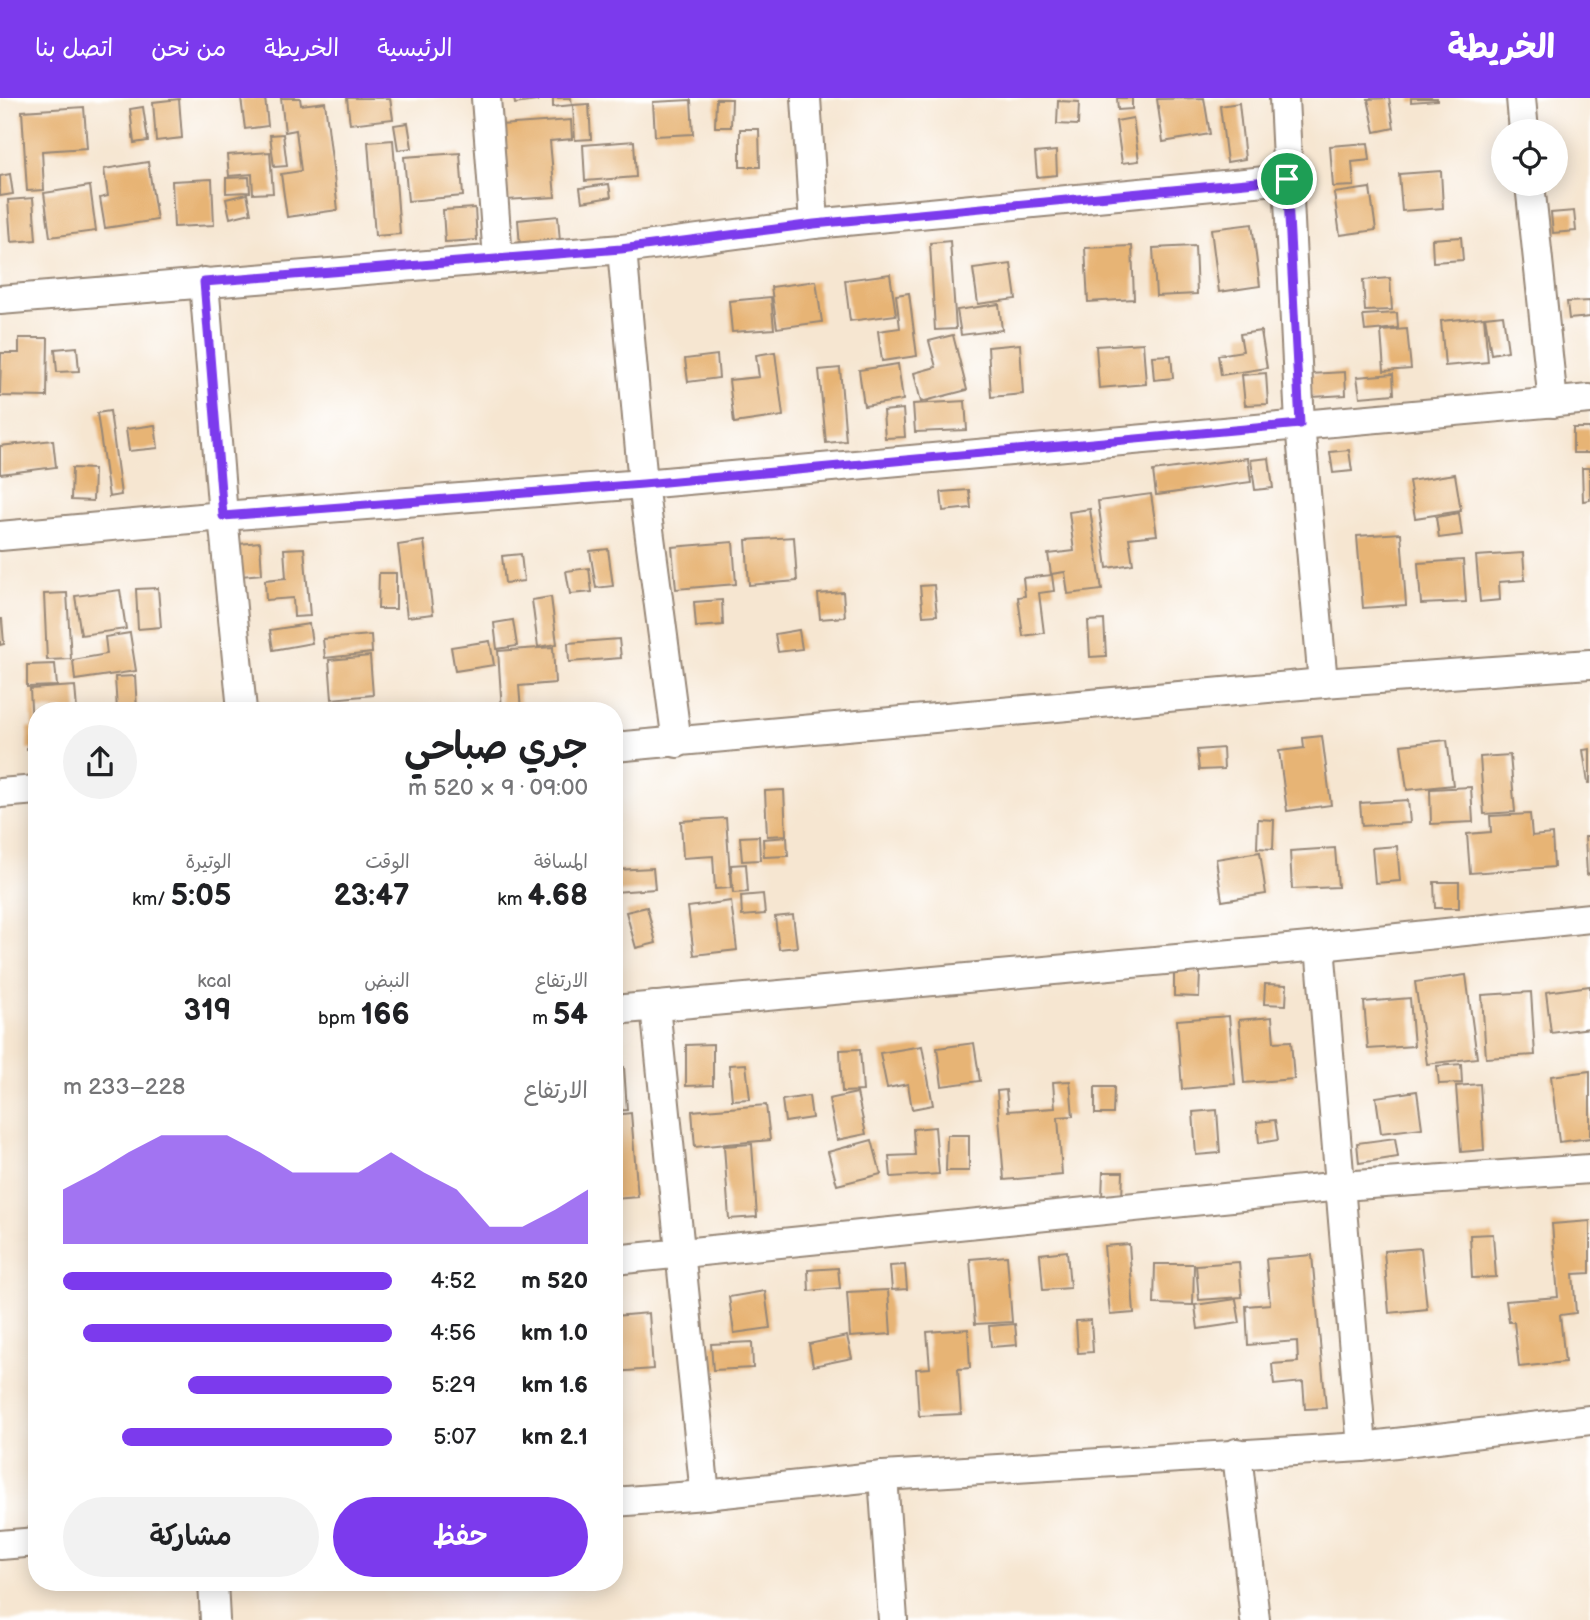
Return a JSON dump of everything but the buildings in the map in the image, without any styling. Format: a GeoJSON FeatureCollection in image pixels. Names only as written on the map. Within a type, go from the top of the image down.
{"type":"FeatureCollection","features":[{"type":"Feature","properties":{"kind":"street"},"geometry":{"type":"LineString","coordinates":[[486,98],[498,259]]}},
{"type":"Feature","properties":{"kind":"street"},"geometry":{"type":"LineString","coordinates":[[806,98],[814,224]]}},
{"type":"Feature","properties":{"kind":"street"},"geometry":{"type":"LineString","coordinates":[[1283,98],[1300,424],[1323,683]]}},
{"type":"Feature","properties":{"kind":"street"},"geometry":{"type":"LineString","coordinates":[[1521,98],[1523,119]]}},
{"type":"Feature","properties":{"kind":"street"},"geometry":{"type":"LineString","coordinates":[[0,300],[621,249],[814,224],[1287,179]]}},
{"type":"Feature","properties":{"kind":"street"},"geometry":{"type":"LineString","coordinates":[[1531,196],[1553,403]]}},
{"type":"Feature","properties":{"kind":"street"},"geometry":{"type":"LineString","coordinates":[[621,249],[643,484],[677,743]]}},
{"type":"Feature","properties":{"kind":"street"},"geometry":{"type":"LineString","coordinates":[[204,282],[241,702]]}},
{"type":"Feature","properties":{"kind":"street"},"geometry":{"type":"LineString","coordinates":[[0,537],[223,516],[643,484],[1590,399]]}},
{"type":"Feature","properties":{"kind":"street"},"geometry":{"type":"LineString","coordinates":[[623,746],[1323,683],[1590,664]]}},
{"type":"Feature","properties":{"kind":"street"},"geometry":{"type":"LineString","coordinates":[[0,793],[28,791]]}},
{"type":"Feature","properties":{"kind":"street"},"geometry":{"type":"LineString","coordinates":[[623,1009],[1320,946],[1590,918]]}},
{"type":"Feature","properties":{"kind":"street"},"geometry":{"type":"LineString","coordinates":[[1320,946],[1362,1447]]}},
{"type":"Feature","properties":{"kind":"street"},"geometry":{"type":"LineString","coordinates":[[655,1006],[705,1495]]}},
{"type":"Feature","properties":{"kind":"street"},"geometry":{"type":"LineString","coordinates":[[623,1259],[1341,1186],[1590,1169]]}},
{"type":"Feature","properties":{"kind":"street"},"geometry":{"type":"LineString","coordinates":[[623,1501],[883,1476],[1362,1447],[1590,1420]]}},
{"type":"Feature","properties":{"kind":"street"},"geometry":{"type":"LineString","coordinates":[[1237,1453],[1255,1620]]}},
{"type":"Feature","properties":{"kind":"street"},"geometry":{"type":"LineString","coordinates":[[883,1476],[893,1620]]}},
{"type":"Feature","properties":{"kind":"street"},"geometry":{"type":"LineString","coordinates":[[0,1545],[28,1543]]}},
{"type":"Feature","properties":{"kind":"street"},"geometry":{"type":"LineString","coordinates":[[213,1591],[215,1620]]}},
{"type":"Feature","properties":{"kind":"route"},"geometry":{"type":"LineString","coordinates":[[1287,179],[1300,424],[643,484],[223,516],[204,282],[621,249],[814,224],[1287,179]]}}]}
